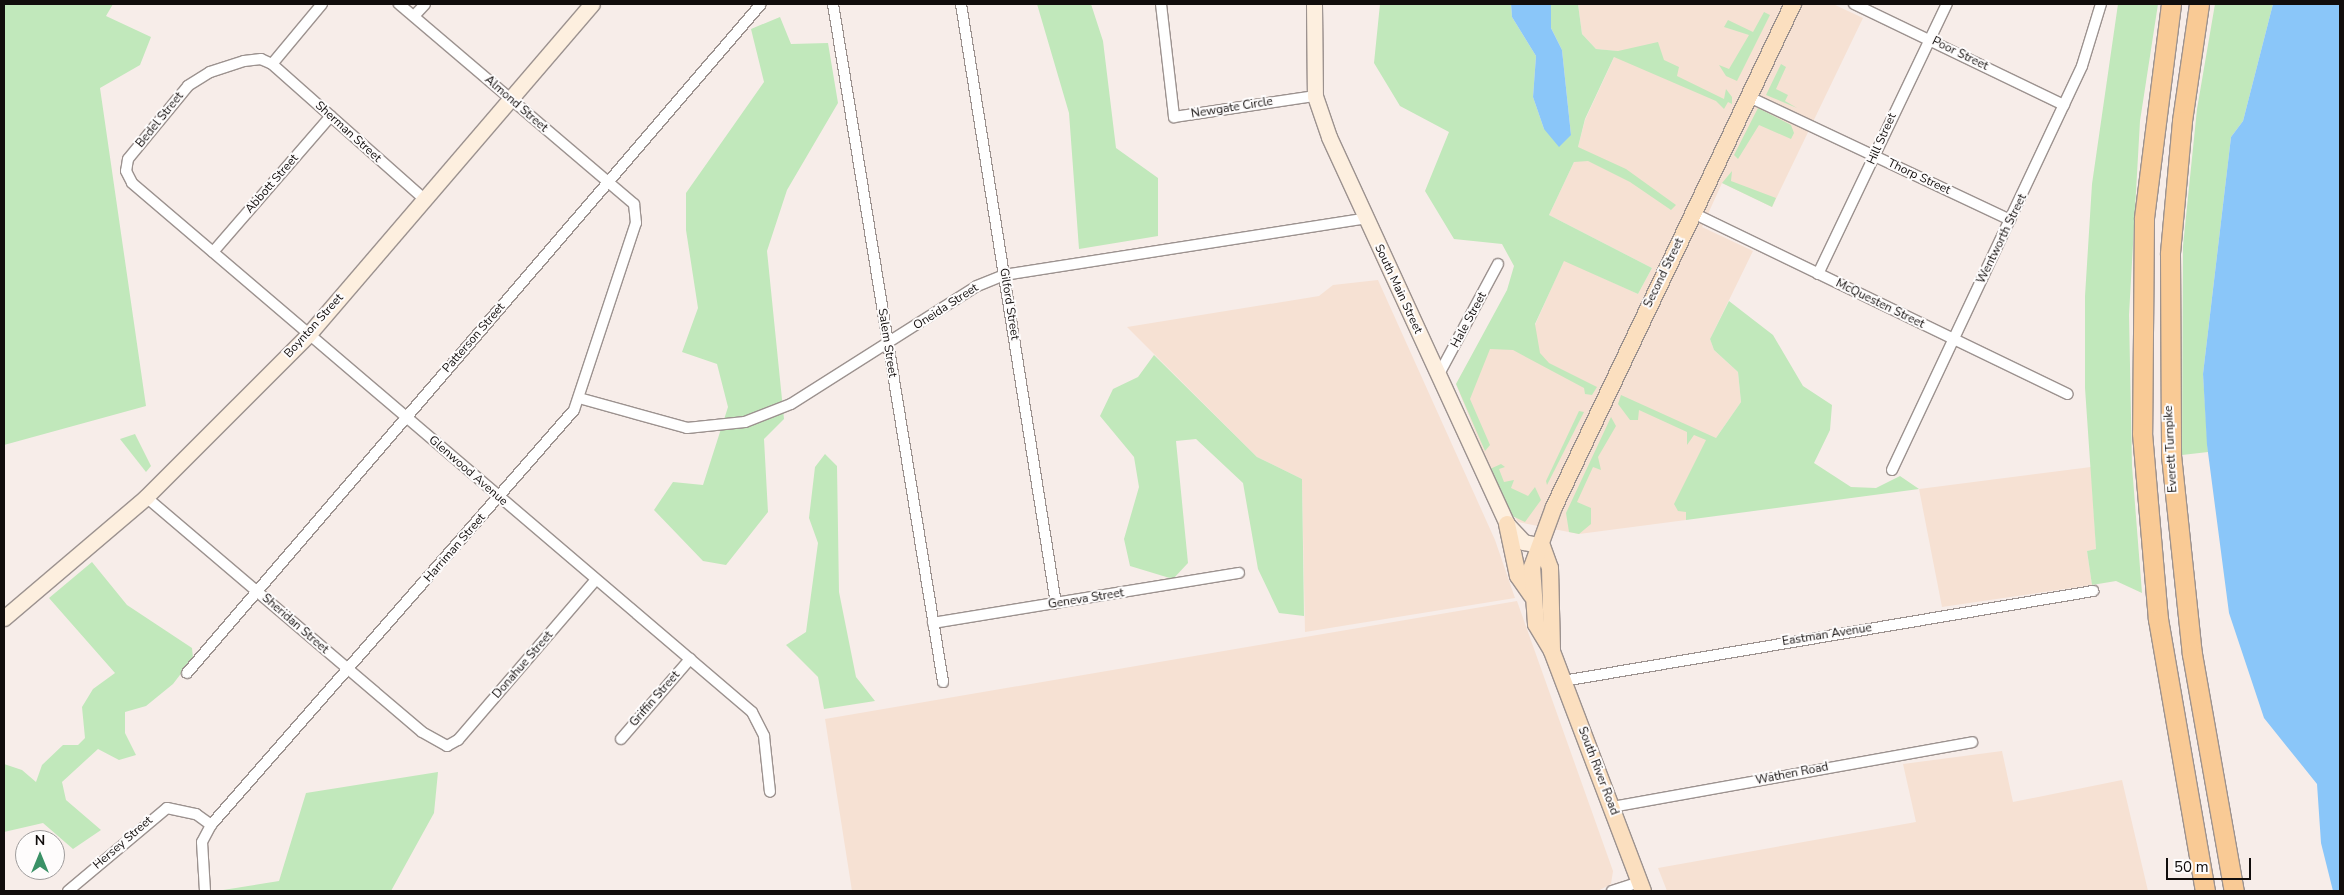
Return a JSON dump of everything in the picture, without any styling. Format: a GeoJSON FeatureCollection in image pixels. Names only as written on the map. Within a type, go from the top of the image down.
{"type":"FeatureCollection","features":[{"type":"Feature","properties":{"kind":"highway"},"geometry":{"type":"LineString","coordinates":[[2171,4],[2144,219],[2142,433],[2158,619],[2205,891]]}},
{"type":"Feature","properties":{"kind":"highway","name":"Everett Turnpike"},"geometry":{"type":"LineString","coordinates":[[2199,4],[2170,254],[2170,446],[2192,654],[2234,891]]}},
{"type":"Feature","properties":{"kind":"main road","name":"Second Street"},"geometry":{"type":"LineString","coordinates":[[1542,546],[1554,507],[1747,96],[1793,4]]}},
{"type":"Feature","properties":{"kind":"main road"},"geometry":{"type":"LineString","coordinates":[[1507,524],[1518,576],[1532,596]]}},
{"type":"Feature","properties":{"kind":"main road","name":"South River Road"},"geometry":{"type":"LineString","coordinates":[[1542,546],[1533,562],[1532,596],[1536,624],[1552,651],[1641,886]]}},
{"type":"Feature","properties":{"kind":"main road","name":"South River Road"},"geometry":{"type":"LineString","coordinates":[[1542,546],[1550,568],[1552,651]]}},
{"type":"Feature","properties":{"kind":"street"},"geometry":{"type":"LineString","coordinates":[[272,64],[322,4]]}},
{"type":"Feature","properties":{"kind":"street","name":"Almond Street"},"geometry":{"type":"LineString","coordinates":[[399,4],[634,204]]}},
{"type":"Feature","properties":{"kind":"street"},"geometry":{"type":"LineString","coordinates":[[414,16],[425,4]]}},
{"type":"Feature","properties":{"kind":"street","name":"Boynton Street"},"geometry":{"type":"LineString","coordinates":[[4,618],[146,497],[308,336],[592,4]]}},
{"type":"Feature","properties":{"kind":"street","name":"Patterson Street"},"geometry":{"type":"LineString","coordinates":[[188,673],[256,590],[761,4]]}},
{"type":"Feature","properties":{"kind":"street","name":"Salem Street"},"geometry":{"type":"LineString","coordinates":[[833,4],[943,682]]}},
{"type":"Feature","properties":{"kind":"street","name":"Gilford Street"},"geometry":{"type":"LineString","coordinates":[[961,4],[1056,604]]}},
{"type":"Feature","properties":{"kind":"street","name":"Newgate Circle"},"geometry":{"type":"LineString","coordinates":[[1161,4],[1174,117],[1315,96]]}},
{"type":"Feature","properties":{"kind":"street","name":"South Main Street"},"geometry":{"type":"LineString","coordinates":[[1314,4],[1315,96],[1366,218],[1507,524],[1524,542],[1542,546]]}},
{"type":"Feature","properties":{"kind":"street","name":"Poor Street"},"geometry":{"type":"LineString","coordinates":[[1854,4],[2064,105]]}},
{"type":"Feature","properties":{"kind":"street","name":"Hill Street"},"geometry":{"type":"LineString","coordinates":[[1818,274],[1873,155],[1947,4]]}},
{"type":"Feature","properties":{"kind":"street","name":"Wentworth Street"},"geometry":{"type":"LineString","coordinates":[[1892,470],[1955,340],[2093,41],[2101,4]]}},
{"type":"Feature","properties":{"kind":"street","name":"Bedel Street"},"geometry":{"type":"LineString","coordinates":[[126,171],[128,159],[188,86],[210,72],[244,61],[261,59],[272,64]]}},
{"type":"Feature","properties":{"kind":"street","name":"Sherman Street"},"geometry":{"type":"LineString","coordinates":[[272,64],[425,200]]}},
{"type":"Feature","properties":{"kind":"street","name":"Thorp Street"},"geometry":{"type":"LineString","coordinates":[[1747,96],[2010,220]]}},
{"type":"Feature","properties":{"kind":"street","name":"Abbott Street"},"geometry":{"type":"LineString","coordinates":[[213,252],[330,116]]}},
{"type":"Feature","properties":{"kind":"street","name":"Glenwood Avenue"},"geometry":{"type":"LineString","coordinates":[[126,171],[132,183],[308,336],[406,416],[595,580],[690,659],[759,724],[770,792]]}},
{"type":"Feature","properties":{"kind":"street","name":"Harriman Street"},"geometry":{"type":"LineString","coordinates":[[211,825],[349,671],[574,410],[636,223],[634,204]]}},
{"type":"Feature","properties":{"kind":"street","name":"McQuesten Street"},"geometry":{"type":"LineString","coordinates":[[1693,213],[2068,394]]}},
{"type":"Feature","properties":{"kind":"street","name":"Oneida Street"},"geometry":{"type":"LineString","coordinates":[[579,398],[674,426],[715,428],[790,404],[888,346],[977,286],[1004,275],[1366,218]]}},
{"type":"Feature","properties":{"kind":"street","name":"Hale Street"},"geometry":{"type":"LineString","coordinates":[[1438,376],[1498,264]]}},
{"type":"Feature","properties":{"kind":"street","name":"Sheridan Street"},"geometry":{"type":"LineString","coordinates":[[146,497],[422,732],[447,746]]}},
{"type":"Feature","properties":{"kind":"street","name":"Geneva Street"},"geometry":{"type":"LineString","coordinates":[[933,622],[1056,604],[1239,573]]}},
{"type":"Feature","properties":{"kind":"street","name":"Donahue Street"},"geometry":{"type":"LineString","coordinates":[[447,746],[458,740],[595,580]]}},
{"type":"Feature","properties":{"kind":"street","name":"Eastman Avenue"},"geometry":{"type":"LineString","coordinates":[[1563,681],[2093,591]]}},
{"type":"Feature","properties":{"kind":"street","name":"Griffin Street"},"geometry":{"type":"LineString","coordinates":[[621,739],[690,659]]}},
{"type":"Feature","properties":{"kind":"street","name":"Wathen Road"},"geometry":{"type":"LineString","coordinates":[[1612,808],[1972,742]]}},
{"type":"Feature","properties":{"kind":"street","name":"Hersey Street"},"geometry":{"type":"LineString","coordinates":[[68,891],[167,808],[196,814],[211,825]]}},
{"type":"Feature","properties":{"kind":"street"},"geometry":{"type":"LineString","coordinates":[[205,891],[202,842],[211,825]]}},
{"type":"Feature","properties":{"kind":"street"},"geometry":{"type":"LineString","coordinates":[[1612,891],[1641,886]]}},
{"type":"Feature","properties":{"kind":"shaded area"},"geometry":{"type":"Polygon","coordinates":[[[1578,4],[1833,4],[1863,18],[1772,207],[1722,183],[1702,227],[1753,251],[1710,339],[1714,350],[1738,372],[1741,402],[1716,438],[1686,504],[1686,520],[1579,534],[1518,522],[1490,469],[1456,384],[1484,334],[1535,325],[1564,260],[1638,294],[1652,268],[1549,215],[1574,162],[1585,120],[1617,51],[1596,49],[1582,34],[1578,4]]]}},
{"type":"Feature","properties":{"kind":"shaded area"},"geometry":{"type":"Polygon","coordinates":[[[1378,280],[1495,540],[1515,598],[1305,632],[1302,479],[1257,457],[1127,327],[1319,296],[1333,285],[1378,280]]]}},
{"type":"Feature","properties":{"kind":"shaded area"},"geometry":{"type":"Polygon","coordinates":[[[2091,467],[2096,549],[2087,551],[2092,585],[1942,607],[1919,489],[2091,467]]]}},
{"type":"Feature","properties":{"kind":"shaded area"},"geometry":{"type":"Polygon","coordinates":[[[1517,601],[1613,871],[1611,884],[1598,891],[852,891],[825,719],[1517,601]]]}},
{"type":"Feature","properties":{"kind":"shaded area"},"geometry":{"type":"Polygon","coordinates":[[[2002,751],[2013,802],[2122,780],[2148,891],[1667,891],[1658,868],[1916,822],[1903,764],[2002,751]]]}},
{"type":"Feature","properties":{"kind":"green space"},"geometry":{"type":"Polygon","coordinates":[[[4,4],[113,4],[106,16],[151,37],[140,65],[100,88],[146,406],[4,445],[4,4]]]}},
{"type":"Feature","properties":{"kind":"green space"},"geometry":{"type":"Polygon","coordinates":[[[1037,4],[1091,4],[1103,41],[1116,148],[1158,178],[1158,236],[1079,249],[1069,113],[1037,4]]]}},
{"type":"Feature","properties":{"kind":"green space"},"geometry":{"type":"Polygon","coordinates":[[[1380,4],[1511,4],[1512,17],[1536,56],[1533,97],[1544,129],[1571,135],[1562,50],[1551,28],[1551,4],[1578,4],[1582,34],[1596,49],[1618,51],[1658,42],[1664,60],[1679,67],[1677,76],[1724,99],[1726,89],[1732,97],[1732,104],[1728,102],[1724,109],[1716,101],[1614,57],[1585,119],[1578,147],[1626,169],[1676,205],[1671,210],[1630,182],[1588,161],[1574,162],[1549,215],[1652,268],[1638,294],[1564,261],[1535,324],[1540,353],[1549,363],[1597,387],[1592,395],[1585,394],[1584,388],[1513,350],[1490,349],[1470,399],[1490,445],[1485,451],[1456,384],[1507,290],[1514,266],[1502,244],[1454,239],[1425,191],[1449,132],[1400,106],[1374,63],[1380,4]]]}},
{"type":"Feature","properties":{"kind":"green space"},"geometry":{"type":"Polygon","coordinates":[[[2118,4],[2158,4],[2140,121],[2129,315],[2132,466],[2142,593],[2116,581],[2092,585],[2087,551],[2096,549],[2085,388],[2085,296],[2092,184],[2118,4]]]}},
{"type":"Feature","properties":{"kind":"green space"},"geometry":{"type":"Polygon","coordinates":[[[2215,4],[2273,4],[2243,121],[2231,137],[2203,374],[2208,452],[2182,455],[2183,246],[2197,109],[2215,4]]]}},
{"type":"Feature","properties":{"kind":"green space"},"geometry":{"type":"Polygon","coordinates":[[[1764,12],[1770,15],[1737,81],[1726,76],[1719,65],[1729,69],[1749,35],[1724,27],[1728,20],[1753,32],[1764,12]]]}},
{"type":"Feature","properties":{"kind":"green space"},"geometry":{"type":"Polygon","coordinates":[[[780,17],[791,44],[828,43],[838,103],[787,190],[767,251],[784,419],[764,439],[768,512],[726,565],[703,561],[654,510],[673,482],[703,485],[728,407],[717,364],[682,352],[698,308],[686,230],[686,193],[764,82],[751,29],[780,17]]]}},
{"type":"Feature","properties":{"kind":"green space"},"geometry":{"type":"Polygon","coordinates":[[[1781,64],[1786,67],[1776,89],[1788,95],[1785,101],[1797,108],[1766,95],[1781,64]]]}},
{"type":"Feature","properties":{"kind":"green space"},"geometry":{"type":"Polygon","coordinates":[[[1758,108],[1791,125],[1794,133],[1791,139],[1759,125],[1738,159],[1734,155],[1758,108]]]}},
{"type":"Feature","properties":{"kind":"green space"},"geometry":{"type":"Polygon","coordinates":[[[1732,171],[1731,181],[1776,198],[1772,207],[1722,183],[1732,171]]]}},
{"type":"Feature","properties":{"kind":"green space"},"geometry":{"type":"Polygon","coordinates":[[[1729,301],[1773,335],[1803,386],[1832,405],[1830,430],[1814,463],[1851,487],[1876,488],[1900,476],[1919,489],[1686,520],[1686,512],[1678,511],[1674,504],[1706,440],[1694,435],[1687,445],[1687,432],[1639,410],[1638,420],[1630,420],[1618,404],[1621,395],[1716,438],[1741,402],[1738,372],[1714,350],[1710,339],[1729,301]]]}},
{"type":"Feature","properties":{"kind":"green space"},"geometry":{"type":"Polygon","coordinates":[[[1154,355],[1257,457],[1302,479],[1304,616],[1279,613],[1258,569],[1243,483],[1196,439],[1176,441],[1188,563],[1173,579],[1130,566],[1124,539],[1139,487],[1134,457],[1100,416],[1113,389],[1138,377],[1154,355]]]}},
{"type":"Feature","properties":{"kind":"green space"},"geometry":{"type":"Polygon","coordinates":[[[1579,411],[1584,412],[1547,485],[1546,481],[1579,411]]]}},
{"type":"Feature","properties":{"kind":"green space"},"geometry":{"type":"Polygon","coordinates":[[[1611,417],[1616,426],[1598,457],[1601,470],[1593,467],[1577,502],[1591,508],[1591,524],[1579,534],[1569,532],[1566,513],[1611,417]]]}},
{"type":"Feature","properties":{"kind":"green space"},"geometry":{"type":"Polygon","coordinates":[[[135,434],[151,466],[146,472],[120,439],[135,434]]]}},
{"type":"Feature","properties":{"kind":"green space"},"geometry":{"type":"Polygon","coordinates":[[[825,454],[837,466],[839,592],[856,677],[875,701],[824,709],[818,677],[786,645],[806,632],[818,543],[809,518],[815,467],[825,454]]]}},
{"type":"Feature","properties":{"kind":"green space"},"geometry":{"type":"Polygon","coordinates":[[[1501,464],[1505,467],[1499,469],[1504,482],[1514,480],[1511,488],[1528,496],[1535,487],[1541,500],[1525,522],[1510,515],[1490,469],[1501,464]]]}},
{"type":"Feature","properties":{"kind":"green space"},"geometry":{"type":"Polygon","coordinates":[[[92,562],[127,605],[192,648],[193,658],[173,684],[146,706],[125,712],[125,733],[136,755],[119,760],[98,749],[62,782],[66,800],[101,830],[73,849],[65,842],[65,830],[51,830],[43,823],[4,832],[4,764],[22,770],[36,782],[42,765],[63,745],[78,745],[85,738],[82,707],[93,689],[115,673],[49,598],[92,562]]]}},
{"type":"Feature","properties":{"kind":"green space"},"geometry":{"type":"Polygon","coordinates":[[[438,772],[434,813],[391,891],[217,891],[279,881],[306,793],[438,772]]]}},
{"type":"Feature","properties":{"kind":"water"},"geometry":{"type":"Polygon","coordinates":[[[1511,4],[1551,4],[1551,28],[1562,50],[1571,135],[1559,147],[1544,129],[1533,97],[1536,56],[1512,17],[1511,4]]]}},
{"type":"Feature","properties":{"kind":"water"},"geometry":{"type":"Polygon","coordinates":[[[2273,4],[2340,4],[2340,891],[2333,891],[2321,843],[2317,784],[2264,718],[2229,613],[2207,445],[2203,374],[2231,137],[2243,121],[2273,4]]]}}]}
